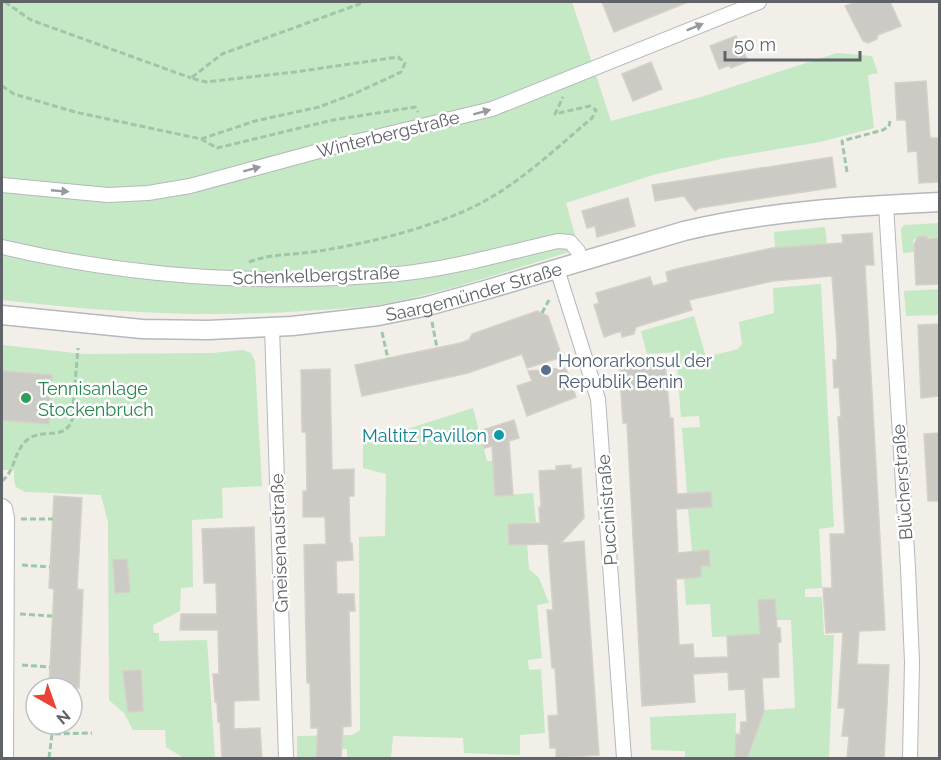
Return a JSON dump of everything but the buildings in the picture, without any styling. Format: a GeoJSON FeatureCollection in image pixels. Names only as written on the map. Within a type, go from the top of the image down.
{"type":"FeatureCollection","features":[{"type":"Feature","properties":{"kind":"street","name":"Winterbergstraße"},"geometry":{"type":"LineString","coordinates":[[2,185],[108,195],[148,193],[190,186],[330,148],[492,109],[759,2]]}},
{"type":"Feature","properties":{"kind":"street","name":"Saargemünder Straße"},"geometry":{"type":"LineString","coordinates":[[2,315],[142,329],[208,330],[272,327],[378,316],[428,306],[684,231],[749,218],[798,212],[939,202]]}},
{"type":"Feature","properties":{"kind":"street","name":"Blücherstraße"},"geometry":{"type":"LineString","coordinates":[[886,205],[910,610],[912,697],[910,759]]}},
{"type":"Feature","properties":{"kind":"street","name":"Schenkelbergstraße"},"geometry":{"type":"LineString","coordinates":[[2,247],[33,255],[135,270],[225,278],[269,279],[398,274],[446,267],[558,241],[570,242],[578,251],[582,261]]}},
{"type":"Feature","properties":{"kind":"street","name":"Puccinistraße"},"geometry":{"type":"LineString","coordinates":[[557,269],[598,399],[624,759]]}},
{"type":"Feature","properties":{"kind":"street","name":"Gneisenaustraße"},"geometry":{"type":"LineString","coordinates":[[272,327],[286,759]]}},
{"type":"Feature","properties":{"kind":"street"},"geometry":{"type":"LineString","coordinates":[[4,511],[7,564],[6,759]]}},
{"type":"Feature","properties":{"kind":"path"},"geometry":{"type":"LineString","coordinates":[[5,2],[31,20],[206,82],[398,57],[405,63],[401,72],[319,107],[255,121],[201,139]]}},
{"type":"Feature","properties":{"kind":"path"},"geometry":{"type":"LineString","coordinates":[[190,78],[222,54],[365,2]]}},
{"type":"Feature","properties":{"kind":"path"},"geometry":{"type":"LineString","coordinates":[[248,262],[284,253],[311,252],[358,244],[432,222],[475,206],[510,185],[592,118],[596,110],[590,106],[555,114],[574,75]]}},
{"type":"Feature","properties":{"kind":"path"},"geometry":{"type":"LineString","coordinates":[[2,86],[14,94],[75,112],[201,139],[217,148],[333,120],[415,107],[426,126]]}},
{"type":"Feature","properties":{"kind":"path"},"geometry":{"type":"LineString","coordinates":[[847,172],[842,141],[883,130],[889,126],[890,121]]}},
{"type":"Feature","properties":{"kind":"path"},"geometry":{"type":"LineString","coordinates":[[428,306],[437,348]]}},
{"type":"Feature","properties":{"kind":"path"},"geometry":{"type":"LineString","coordinates":[[378,316],[387,358]]}},
{"type":"Feature","properties":{"kind":"path"},"geometry":{"type":"LineString","coordinates":[[2,481],[9,475],[19,450],[27,439],[36,435],[64,432],[70,427],[78,348]]}},
{"type":"Feature","properties":{"kind":"path"},"geometry":{"type":"LineString","coordinates":[[4,511],[52,519]]}},
{"type":"Feature","properties":{"kind":"path"},"geometry":{"type":"LineString","coordinates":[[7,564],[51,567]]}},
{"type":"Feature","properties":{"kind":"path"},"geometry":{"type":"LineString","coordinates":[[7,614],[52,616]]}},
{"type":"Feature","properties":{"kind":"path"},"geometry":{"type":"LineString","coordinates":[[6,664],[50,667]]}},
{"type":"Feature","properties":{"kind":"path"},"geometry":{"type":"LineString","coordinates":[[49,759],[51,734],[92,733]]}},
{"type":"Feature","properties":{"kind":"green space"},"geometry":{"type":"Polygon","coordinates":[[[2,2],[572,2],[611,121],[701,97],[837,53],[872,56],[878,73],[868,75],[874,128],[820,142],[725,158],[653,175],[566,203],[579,249],[403,300],[350,308],[266,313],[190,314],[116,311],[2,300],[2,2]]]}},
{"type":"Feature","properties":{"kind":"green space"},"geometry":{"type":"Polygon","coordinates":[[[939,223],[939,238],[918,237],[913,240],[914,252],[903,253],[901,229],[904,225],[939,223]]]}},
{"type":"Feature","properties":{"kind":"green space"},"geometry":{"type":"Polygon","coordinates":[[[825,227],[827,244],[775,248],[774,232],[825,227]]]}},
{"type":"Feature","properties":{"kind":"green space"},"geometry":{"type":"Polygon","coordinates":[[[821,284],[834,527],[819,529],[822,588],[805,589],[805,597],[822,597],[824,635],[834,635],[829,758],[747,758],[764,710],[795,708],[791,620],[777,620],[775,600],[760,635],[712,637],[710,604],[686,605],[684,578],[701,566],[710,565],[709,550],[692,551],[688,509],[712,507],[711,492],[687,493],[682,428],[700,427],[699,416],[681,417],[676,352],[647,354],[641,331],[694,316],[706,357],[738,349],[742,344],[739,322],[774,313],[773,288],[821,284]]]}},
{"type":"Feature","properties":{"kind":"green space"},"geometry":{"type":"Polygon","coordinates":[[[939,289],[939,315],[906,316],[904,291],[939,289]]]}},
{"type":"Feature","properties":{"kind":"green space"},"geometry":{"type":"Polygon","coordinates":[[[2,345],[84,354],[212,353],[243,350],[251,353],[255,361],[262,486],[222,488],[223,518],[192,520],[193,587],[181,588],[180,611],[153,625],[154,633],[159,633],[159,641],[207,640],[215,758],[184,758],[166,747],[165,730],[133,730],[124,713],[109,700],[108,522],[101,495],[25,492],[16,487],[14,470],[2,470],[2,345]]]}},
{"type":"Feature","properties":{"kind":"green space"},"geometry":{"type":"Polygon","coordinates":[[[473,408],[487,461],[493,461],[495,496],[533,493],[536,522],[508,524],[509,545],[527,544],[529,569],[539,578],[549,603],[537,605],[542,658],[528,660],[529,670],[541,669],[545,733],[520,735],[520,755],[464,753],[463,738],[393,736],[391,758],[347,758],[347,749],[317,747],[315,758],[297,758],[297,736],[352,735],[360,730],[359,537],[385,536],[386,474],[363,468],[363,443],[473,408]]]}},
{"type":"Feature","properties":{"kind":"green space"},"geometry":{"type":"Polygon","coordinates":[[[736,713],[735,758],[685,758],[685,751],[651,750],[650,717],[736,713]]]}},
{"type":"Feature","properties":{"kind":"place","name":"Honorarkonsul der Republik Benin"},"geometry":{"type":"Point","coordinates":[546,370]}},
{"type":"Feature","properties":{"kind":"place","name":"Tennisanlage Stockenbruch"},"geometry":{"type":"Point","coordinates":[26,398]}},
{"type":"Feature","properties":{"kind":"place","name":"Maltitz Pavillon"},"geometry":{"type":"Point","coordinates":[499,435]}}]}
